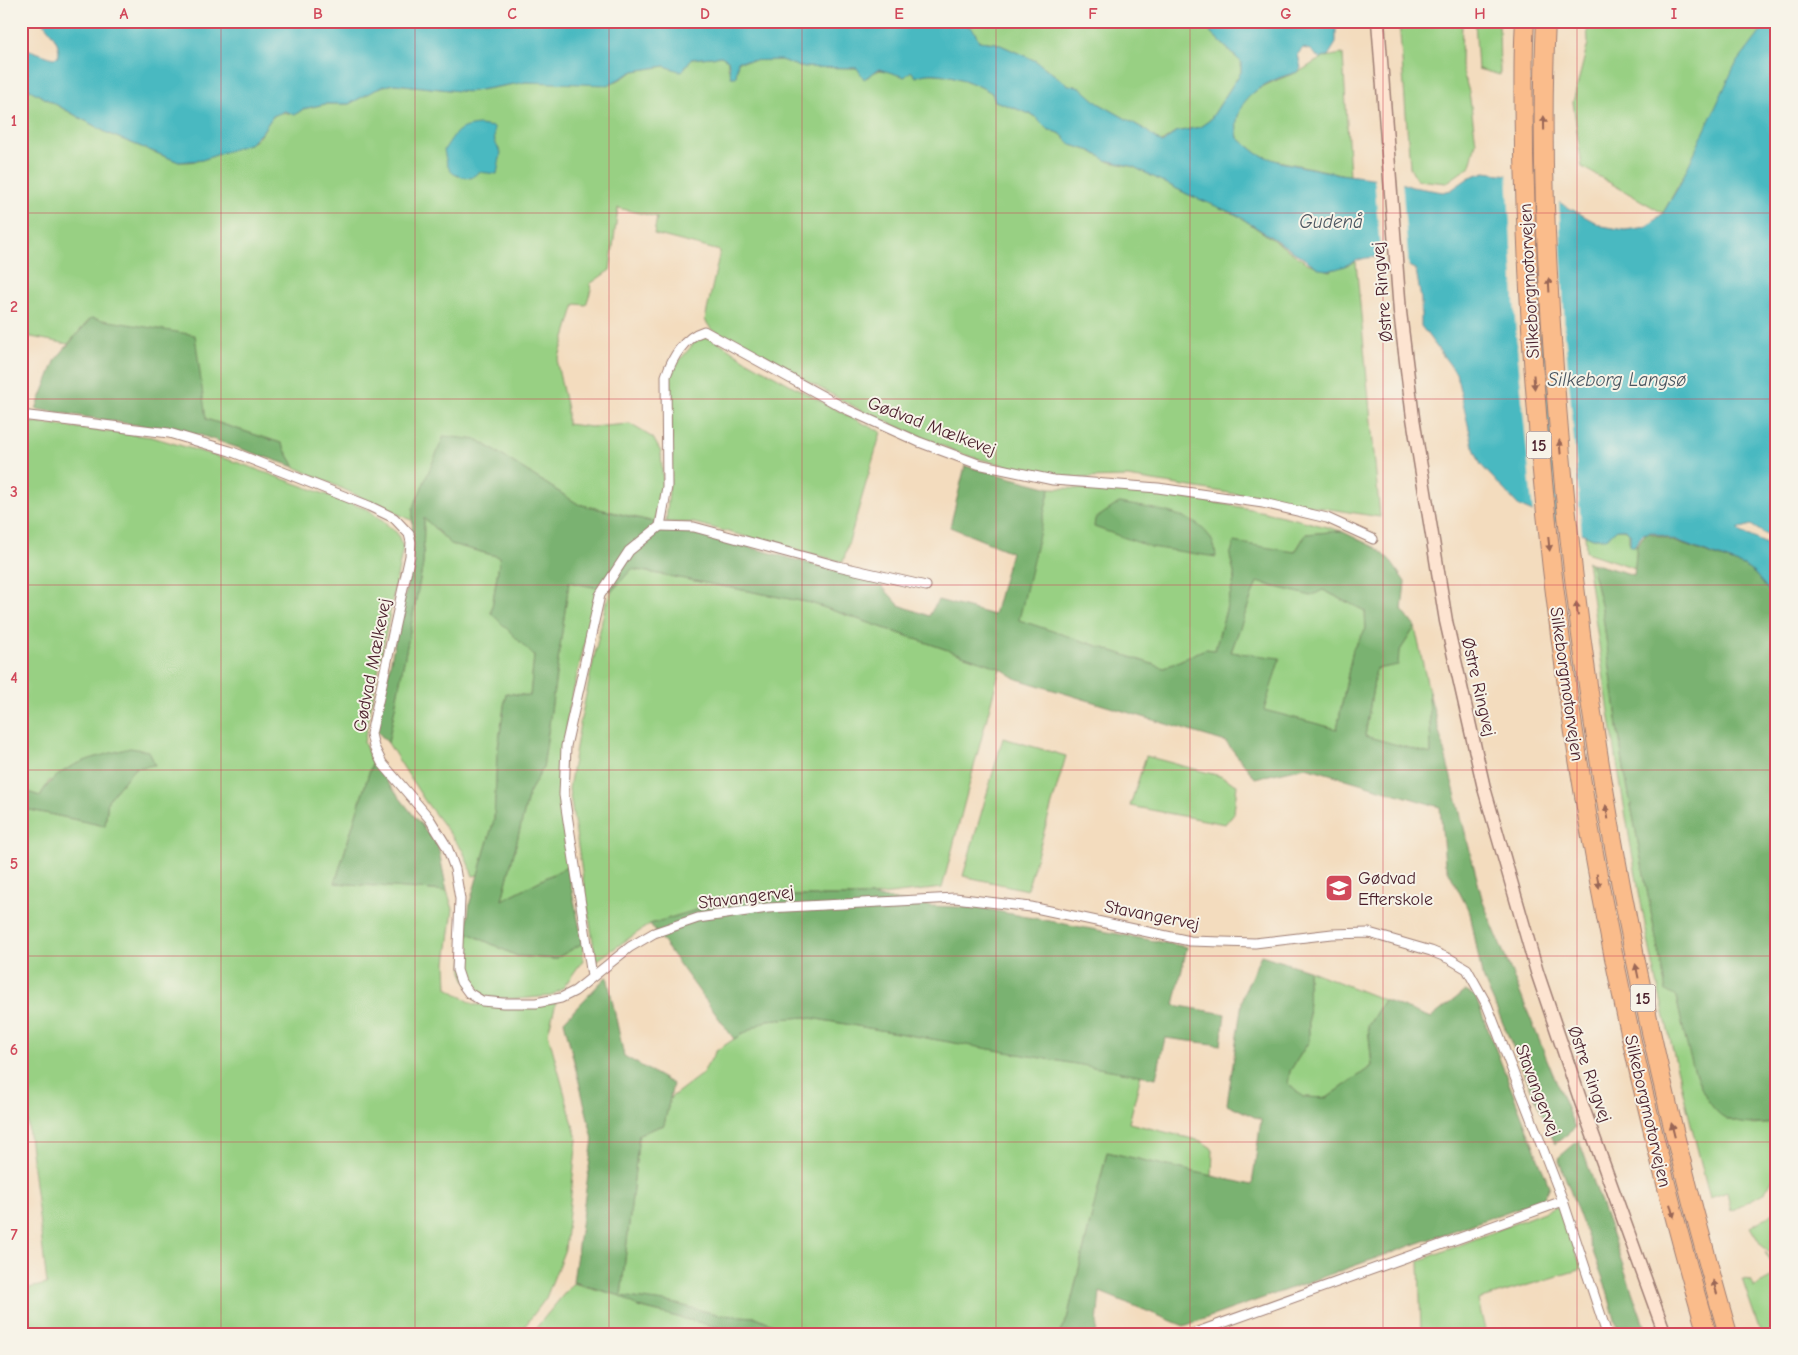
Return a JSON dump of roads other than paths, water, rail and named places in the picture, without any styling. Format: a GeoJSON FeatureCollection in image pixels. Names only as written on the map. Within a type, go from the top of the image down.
{"type":"FeatureCollection","features":[{"type":"Feature","properties":{"kind":"highway"},"geometry":{"type":"LineString","coordinates":[[1513,21],[1518,58]]}},
{"type":"Feature","properties":{"kind":"highway"},"geometry":{"type":"LineString","coordinates":[[1518,58],[1525,21]]}},
{"type":"Feature","properties":{"kind":"highway","name":"Silkeborgmotorvejen"},"geometry":{"type":"LineString","coordinates":[[1546,21],[1544,58],[1547,226],[1552,334],[1560,443],[1583,657],[1612,838],[1640,984],[1679,1154],[1728,1334]]}},
{"type":"Feature","properties":{"kind":"highway","name":"Silkeborgmotorvejen"},"geometry":{"type":"LineString","coordinates":[[1518,58],[1513,106],[1526,229],[1539,446],[1563,660],[1589,832],[1632,1049],[1668,1193],[1707,1334]]}},
{"type":"Feature","properties":{"kind":"main road","name":"Østre Ringvej"},"geometry":{"type":"LineString","coordinates":[[1378,21],[1400,312],[1413,418],[1446,621],[1484,788],[1537,972],[1580,1102],[1666,1334]]}},
{"type":"Feature","properties":{"kind":"street","name":"Gødvad Mælkevej"},"geometry":{"type":"LineString","coordinates":[[660,526],[668,487],[666,376],[670,364],[679,350],[694,334],[704,331],[846,409],[919,442],[978,464],[1046,479],[1158,488],[1263,503],[1327,518],[1373,539]]}},
{"type":"Feature","properties":{"kind":"street","name":"Gødvad Mælkevej"},"geometry":{"type":"LineString","coordinates":[[21,415],[169,433],[230,451],[369,506],[403,526],[411,542],[410,556],[371,734],[374,747],[382,763],[429,818],[447,847],[453,862],[460,899],[457,970],[461,982],[469,993],[482,1001],[502,1004],[561,998],[574,991],[592,976]]}},
{"type":"Feature","properties":{"kind":"street"},"geometry":{"type":"LineString","coordinates":[[592,976],[564,795],[566,746],[600,594],[629,551],[660,526],[694,527],[847,568],[926,586]]}},
{"type":"Feature","properties":{"kind":"street","name":"Stavangervej"},"geometry":{"type":"LineString","coordinates":[[592,976],[630,946],[654,933],[698,918],[768,908],[955,898],[1031,907],[1190,941],[1255,943],[1332,934],[1369,933],[1431,951],[1467,969],[1487,1005],[1563,1201],[1606,1334]]}},
{"type":"Feature","properties":{"kind":"street"},"geometry":{"type":"LineString","coordinates":[[1192,1334],[1563,1201]]}},
{"type":"Feature","properties":{"kind":"water"},"geometry":{"type":"Polygon","coordinates":[[[42,21],[964,21],[963,23],[973,29],[979,41],[996,43],[1036,61],[1068,85],[1080,87],[1098,103],[1144,129],[1162,143],[1176,132],[1200,127],[1210,120],[1241,72],[1241,62],[1199,21],[1336,21],[1336,43],[1328,56],[1320,59],[1310,50],[1303,48],[1298,54],[1301,68],[1298,72],[1263,86],[1253,93],[1239,112],[1237,124],[1238,138],[1258,154],[1280,162],[1339,174],[1395,181],[1412,187],[1443,192],[1451,190],[1470,177],[1485,172],[1509,175],[1602,226],[1625,230],[1647,227],[1663,213],[1679,186],[1734,67],[1769,21],[1777,21],[1777,533],[1765,534],[1751,525],[1738,529],[1773,547],[1777,546],[1777,601],[1755,574],[1744,566],[1651,532],[1643,534],[1634,546],[1630,546],[1630,534],[1626,529],[1617,529],[1607,538],[1593,538],[1519,506],[1481,465],[1473,446],[1456,373],[1421,326],[1421,299],[1416,270],[1397,261],[1376,257],[1362,259],[1337,269],[1320,269],[1237,215],[1187,194],[1134,167],[1106,160],[1091,151],[1071,145],[1061,134],[1047,129],[1033,115],[995,101],[992,93],[965,80],[933,74],[924,74],[916,77],[911,71],[905,77],[879,69],[864,79],[857,68],[800,67],[781,60],[738,61],[736,77],[731,77],[728,60],[721,56],[691,59],[682,72],[665,66],[634,71],[608,85],[526,82],[468,92],[395,84],[383,86],[349,104],[325,104],[303,109],[295,115],[285,111],[273,116],[262,132],[251,143],[202,160],[179,162],[109,134],[21,85],[21,47],[53,58],[58,57],[57,42],[42,21]]]}},
{"type":"Feature","properties":{"kind":"water"},"geometry":{"type":"Polygon","coordinates":[[[479,125],[494,127],[495,143],[501,152],[497,174],[479,172],[471,178],[458,176],[448,168],[444,150],[461,129],[479,125]]]}},
{"type":"Feature","properties":{"kind":"place","name":"Gødvad Efterskole"},"geometry":{"type":"Point","coordinates":[1339,888]}},
{"type":"Feature","properties":{"kind":"water label","name":"Gudenå"},"geometry":{"type":"Point","coordinates":[1331,221]}},
{"type":"Feature","properties":{"kind":"water label","name":"Silkeborg Langsø"},"geometry":{"type":"Point","coordinates":[1617,379]}}]}
